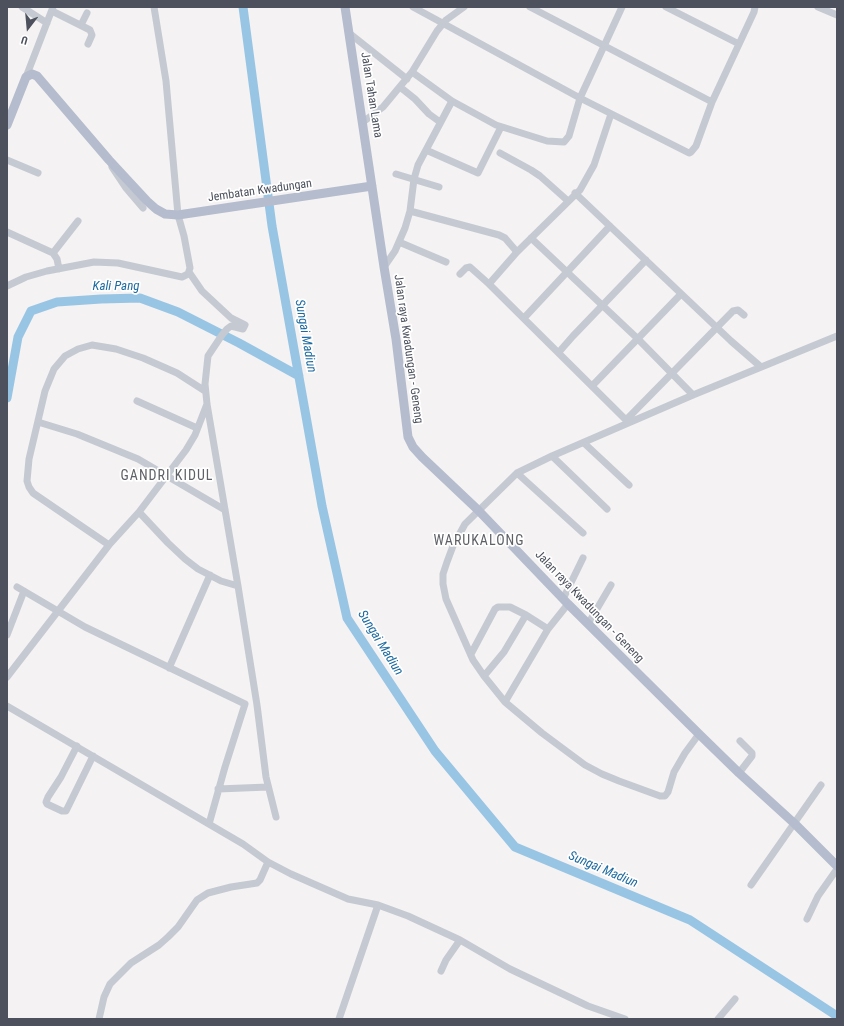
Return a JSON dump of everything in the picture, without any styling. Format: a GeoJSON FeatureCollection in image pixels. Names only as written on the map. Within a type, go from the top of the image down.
{"type":"FeatureCollection","features":[{"type":"Feature","properties":{"kind":"main road","name":"Jalan Tahan Lama"},"geometry":{"type":"LineString","coordinates":[[345,7],[372,186]]}},
{"type":"Feature","properties":{"kind":"main road"},"geometry":{"type":"LineString","coordinates":[[7,125],[26,77],[32,74],[37,76],[109,160],[156,209],[165,214],[178,215]]}},
{"type":"Feature","properties":{"kind":"main road","name":"Jembatan Kwadungan"},"geometry":{"type":"LineString","coordinates":[[178,215],[372,186]]}},
{"type":"Feature","properties":{"kind":"main road","name":"Jalan raya Kwadungan - Geneng"},"geometry":{"type":"LineString","coordinates":[[372,186],[396,339],[408,437],[413,447],[478,510],[588,624],[699,734],[795,824],[837,866]]}},
{"type":"Feature","properties":{"kind":"street"},"geometry":{"type":"LineString","coordinates":[[22,7],[47,22]]}},
{"type":"Feature","properties":{"kind":"street"},"geometry":{"type":"LineString","coordinates":[[7,286],[26,277],[59,268],[94,262],[118,264],[182,277],[186,276],[189,272],[190,268],[184,236],[178,215],[166,81],[154,7]]}},
{"type":"Feature","properties":{"kind":"street"},"geometry":{"type":"LineString","coordinates":[[413,7],[580,98],[684,151],[692,152],[696,146],[712,102],[755,7]]}},
{"type":"Feature","properties":{"kind":"street"},"geometry":{"type":"LineString","coordinates":[[363,122],[383,107],[407,79],[442,24],[464,7]]}},
{"type":"Feature","properties":{"kind":"street"},"geometry":{"type":"LineString","coordinates":[[530,7],[712,102]]}},
{"type":"Feature","properties":{"kind":"street"},"geometry":{"type":"LineString","coordinates":[[412,72],[452,101],[481,118],[501,127],[547,141],[564,142],[569,136],[580,98],[622,7]]}},
{"type":"Feature","properties":{"kind":"street"},"geometry":{"type":"LineString","coordinates":[[666,7],[739,44]]}},
{"type":"Feature","properties":{"kind":"street"},"geometry":{"type":"LineString","coordinates":[[818,7],[837,15]]}},
{"type":"Feature","properties":{"kind":"street"},"geometry":{"type":"LineString","coordinates":[[26,77],[52,9],[90,30],[93,33],[88,44]]}},
{"type":"Feature","properties":{"kind":"street"},"geometry":{"type":"LineString","coordinates":[[81,25],[87,13]]}},
{"type":"Feature","properties":{"kind":"street"},"geometry":{"type":"LineString","coordinates":[[349,33],[407,79]]}},
{"type":"Feature","properties":{"kind":"street"},"geometry":{"type":"LineString","coordinates":[[32,62],[37,76]]}},
{"type":"Feature","properties":{"kind":"street"},"geometry":{"type":"LineString","coordinates":[[400,87],[415,99],[429,114],[440,122]]}},
{"type":"Feature","properties":{"kind":"street"},"geometry":{"type":"LineString","coordinates":[[384,267],[395,251],[405,228],[410,211],[414,179],[418,165],[452,101]]}},
{"type":"Feature","properties":{"kind":"street"},"geometry":{"type":"LineString","coordinates":[[489,284],[517,252],[584,183],[594,165],[611,114]]}},
{"type":"Feature","properties":{"kind":"street"},"geometry":{"type":"LineString","coordinates":[[426,150],[478,173],[501,127]]}},
{"type":"Feature","properties":{"kind":"street"},"geometry":{"type":"LineString","coordinates":[[500,153],[540,176],[568,201]]}},
{"type":"Feature","properties":{"kind":"street"},"geometry":{"type":"LineString","coordinates":[[7,160],[38,173]]}},
{"type":"Feature","properties":{"kind":"street"},"geometry":{"type":"LineString","coordinates":[[109,160],[113,170],[143,208]]}},
{"type":"Feature","properties":{"kind":"street"},"geometry":{"type":"LineString","coordinates":[[396,174],[439,187]]}},
{"type":"Feature","properties":{"kind":"street"},"geometry":{"type":"LineString","coordinates":[[575,193],[717,328],[761,367]]}},
{"type":"Feature","properties":{"kind":"street"},"geometry":{"type":"LineString","coordinates":[[410,211],[499,235],[505,238],[517,252]]}},
{"type":"Feature","properties":{"kind":"street"},"geometry":{"type":"LineString","coordinates":[[53,253],[78,221]]}},
{"type":"Feature","properties":{"kind":"street"},"geometry":{"type":"LineString","coordinates":[[524,318],[610,226]]}},
{"type":"Feature","properties":{"kind":"street"},"geometry":{"type":"LineString","coordinates":[[7,232],[53,253],[57,259],[59,268]]}},
{"type":"Feature","properties":{"kind":"street"},"geometry":{"type":"LineString","coordinates":[[531,238],[566,273],[638,339],[693,395]]}},
{"type":"Feature","properties":{"kind":"street"},"geometry":{"type":"LineString","coordinates":[[399,242],[446,262]]}},
{"type":"Feature","properties":{"kind":"street"},"geometry":{"type":"LineString","coordinates":[[559,352],[646,260]]}},
{"type":"Feature","properties":{"kind":"street"},"geometry":{"type":"LineString","coordinates":[[460,274],[466,268],[470,267],[559,352],[627,422]]}},
{"type":"Feature","properties":{"kind":"street"},"geometry":{"type":"LineString","coordinates":[[189,272],[202,291],[231,318],[245,326],[243,329],[231,326],[226,329],[208,356],[205,375],[206,391],[238,586],[268,787],[276,817]]}},
{"type":"Feature","properties":{"kind":"street"},"geometry":{"type":"LineString","coordinates":[[592,386],[681,294]]}},
{"type":"Feature","properties":{"kind":"street"},"geometry":{"type":"LineString","coordinates":[[627,422],[671,374],[736,310],[744,315]]}},
{"type":"Feature","properties":{"kind":"street"},"geometry":{"type":"LineString","coordinates":[[699,734],[685,753],[674,772],[665,796],[660,796],[602,774],[585,765],[542,733],[505,702],[484,676],[471,654],[446,599],[442,584],[443,574],[453,546],[465,524],[517,473],[627,422],[837,336]]}},
{"type":"Feature","properties":{"kind":"street"},"geometry":{"type":"LineString","coordinates":[[110,546],[33,493],[27,481],[29,459],[45,391],[54,369],[65,356],[78,348],[92,346],[116,349],[143,358],[177,373],[206,391]]}},
{"type":"Feature","properties":{"kind":"street"},"geometry":{"type":"LineString","coordinates":[[137,401],[197,428]]}},
{"type":"Feature","properties":{"kind":"street"},"geometry":{"type":"LineString","coordinates":[[7,677],[167,476],[186,450],[207,404]]}},
{"type":"Feature","properties":{"kind":"street"},"geometry":{"type":"LineString","coordinates":[[38,422],[77,434],[138,459],[225,510]]}},
{"type":"Feature","properties":{"kind":"street"},"geometry":{"type":"LineString","coordinates":[[584,443],[629,485]]}},
{"type":"Feature","properties":{"kind":"street"},"geometry":{"type":"LineString","coordinates":[[552,456],[607,509]]}},
{"type":"Feature","properties":{"kind":"street"},"geometry":{"type":"LineString","coordinates":[[517,473],[582,533]]}},
{"type":"Feature","properties":{"kind":"street"},"geometry":{"type":"LineString","coordinates":[[139,512],[185,559],[221,581],[238,586]]}},
{"type":"Feature","properties":{"kind":"street"},"geometry":{"type":"LineString","coordinates":[[505,702],[566,601],[583,558]]}},
{"type":"Feature","properties":{"kind":"street"},"geometry":{"type":"LineString","coordinates":[[169,668],[210,575]]}},
{"type":"Feature","properties":{"kind":"street"},"geometry":{"type":"LineString","coordinates":[[588,624],[611,585]]}},
{"type":"Feature","properties":{"kind":"street"},"geometry":{"type":"LineString","coordinates":[[17,587],[110,640],[245,704],[218,789],[209,824]]}},
{"type":"Feature","properties":{"kind":"street"},"geometry":{"type":"LineString","coordinates":[[7,635],[24,591]]}},
{"type":"Feature","properties":{"kind":"street"},"geometry":{"type":"LineString","coordinates":[[471,654],[495,609],[501,606],[510,607],[526,615],[548,630]]}},
{"type":"Feature","properties":{"kind":"street"},"geometry":{"type":"LineString","coordinates":[[484,676],[504,652],[526,615]]}},
{"type":"Feature","properties":{"kind":"street"},"geometry":{"type":"LineString","coordinates":[[7,706],[243,844],[268,862],[348,899],[378,905],[408,916],[460,940],[510,969],[588,1006],[625,1019]]}},
{"type":"Feature","properties":{"kind":"street"},"geometry":{"type":"LineString","coordinates":[[739,773],[752,756],[752,753],[740,741]]}},
{"type":"Feature","properties":{"kind":"street"},"geometry":{"type":"LineString","coordinates":[[77,746],[61,777],[48,797],[46,802],[47,804],[62,811],[66,811],[93,756]]}},
{"type":"Feature","properties":{"kind":"street"},"geometry":{"type":"LineString","coordinates":[[751,885],[821,785]]}},
{"type":"Feature","properties":{"kind":"street"},"geometry":{"type":"LineString","coordinates":[[218,789],[268,787]]}},
{"type":"Feature","properties":{"kind":"street"},"geometry":{"type":"LineString","coordinates":[[99,1019],[104,997],[110,984],[131,962],[160,945],[168,938],[178,927],[196,900],[214,891],[257,883],[260,880],[268,862]]}},
{"type":"Feature","properties":{"kind":"street"},"geometry":{"type":"LineString","coordinates":[[807,919],[818,896],[837,870]]}},
{"type":"Feature","properties":{"kind":"street"},"geometry":{"type":"LineString","coordinates":[[339,1019],[378,905]]}},
{"type":"Feature","properties":{"kind":"street"},"geometry":{"type":"LineString","coordinates":[[441,971],[446,960],[460,940]]}},
{"type":"Feature","properties":{"kind":"street"},"geometry":{"type":"LineString","coordinates":[[718,1019],[735,999]]}},
{"type":"Feature","properties":{"kind":"waterway","name":"Sungai Madiun"},"geometry":{"type":"LineString","coordinates":[[243,7],[272,226],[322,506],[347,618],[435,751],[515,847],[690,920],[837,1016]]}},
{"type":"Feature","properties":{"kind":"waterway","name":"Kali Pang"},"geometry":{"type":"LineString","coordinates":[[7,398],[18,337],[31,311],[57,302],[140,298],[178,312],[299,376]]}},
{"type":"Feature","properties":{"kind":"district","name":"GANDRI KIDUL"},"geometry":{"type":"Point","coordinates":[167,476]}},
{"type":"Feature","properties":{"kind":"district","name":"WARUKALONG"},"geometry":{"type":"Point","coordinates":[479,541]}}]}
